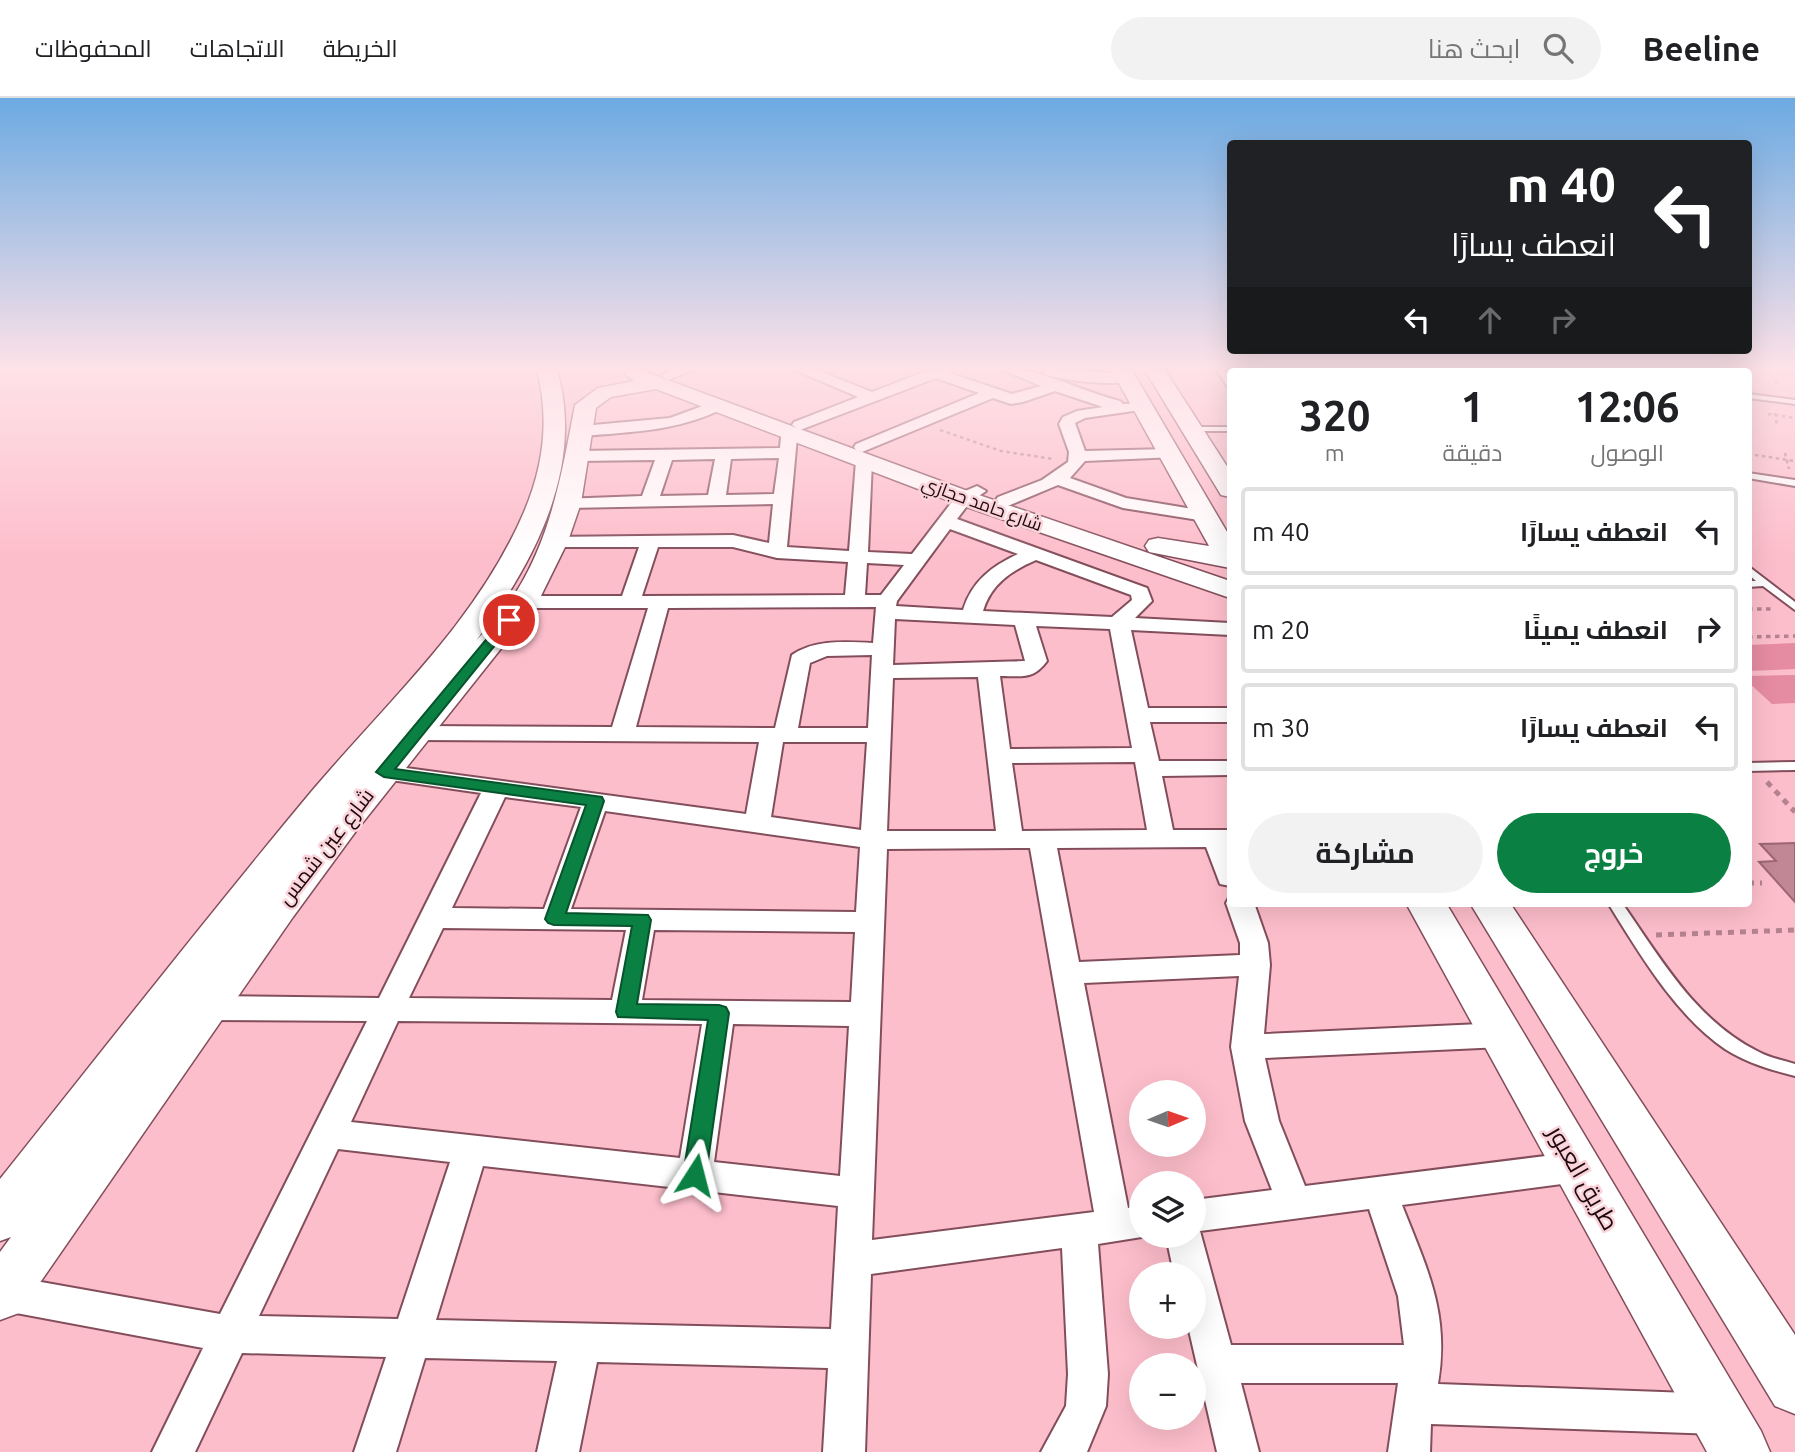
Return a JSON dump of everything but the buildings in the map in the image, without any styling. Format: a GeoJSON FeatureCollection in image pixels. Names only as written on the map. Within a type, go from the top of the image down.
{"type":"FeatureCollection","features":[{"type":"Feature","properties":{"kind":"street","name":"شارع عين شمس"},"geometry":{"type":"LineString","coordinates":[[0,1219],[219,930],[361,753],[462,639],[502,580],[530,529],[547,484],[555,430]]}},
{"type":"Feature","properties":{"kind":"street","name":"شارع عين شمس"},"geometry":{"type":"LineString","coordinates":[[1,1294],[279,907],[384,772],[524,601],[555,541],[568,503],[581,430]]}},
{"type":"Feature","properties":{"kind":"street"},"geometry":{"type":"LineString","coordinates":[[579,443],[640,430]]}},
{"type":"Feature","properties":{"kind":"street","name":"شارع حامد حجازي"},"geometry":{"type":"LineString","coordinates":[[786,430],[863,454],[1227,589]]}},
{"type":"Feature","properties":{"kind":"street","name":"شارع حامد حجازي"},"geometry":{"type":"LineString","coordinates":[[787,430],[791,432]]}},
{"type":"Feature","properties":{"kind":"street"},"geometry":{"type":"LineString","coordinates":[[579,443],[665,455],[724,454],[795,430]]}},
{"type":"Feature","properties":{"kind":"street"},"geometry":{"type":"LineString","coordinates":[[855,601],[863,454],[907,430]]}},
{"type":"Feature","properties":{"kind":"street"},"geometry":{"type":"LineString","coordinates":[[1069,430],[1077,460]]}},
{"type":"Feature","properties":{"kind":"street"},"geometry":{"type":"LineString","coordinates":[[1156,430],[1227,553]]}},
{"type":"Feature","properties":{"kind":"street"},"geometry":{"type":"LineString","coordinates":[[1193,430],[1227,485]]}},
{"type":"Feature","properties":{"kind":"street"},"geometry":{"type":"LineString","coordinates":[[777,552],[791,432]]}},
{"type":"Feature","properties":{"kind":"street"},"geometry":{"type":"LineString","coordinates":[[716,500],[724,454]]}},
{"type":"Feature","properties":{"kind":"street"},"geometry":{"type":"LineString","coordinates":[[1004,501],[1056,479],[1077,460],[1169,454]]}},
{"type":"Feature","properties":{"kind":"street"},"geometry":{"type":"LineString","coordinates":[[649,502],[665,455]]}},
{"type":"Feature","properties":{"kind":"street"},"geometry":{"type":"LineString","coordinates":[[1056,479],[1123,503],[1205,516]]}},
{"type":"Feature","properties":{"kind":"street","name":"شارع حامد حجازي"},"geometry":{"type":"LineString","coordinates":[[970,494],[1004,501],[1102,534],[1164,548],[1227,558]]}},
{"type":"Feature","properties":{"kind":"street"},"geometry":{"type":"LineString","coordinates":[[844,1452],[886,606],[946,521],[970,494]]}},
{"type":"Feature","properties":{"kind":"street"},"geometry":{"type":"LineString","coordinates":[[568,503],[783,499]]}},
{"type":"Feature","properties":{"kind":"street"},"geometry":{"type":"LineString","coordinates":[[946,521],[1140,592],[1142,601],[1119,622]]}},
{"type":"Feature","properties":{"kind":"street"},"geometry":{"type":"LineString","coordinates":[[555,541],[733,541],[777,552],[917,560]]}},
{"type":"Feature","properties":{"kind":"street"},"geometry":{"type":"LineString","coordinates":[[630,601],[650,541]]}},
{"type":"Feature","properties":{"kind":"street"},"geometry":{"type":"LineString","coordinates":[[971,616],[976,596],[989,579],[1036,553]]}},
{"type":"Feature","properties":{"kind":"street"},"geometry":{"type":"LineString","coordinates":[[524,601],[855,601],[1024,620],[1119,622],[1227,629]]}},
{"type":"Feature","properties":{"kind":"street"},"geometry":{"type":"LineString","coordinates":[[622,734],[660,601]]}},
{"type":"Feature","properties":{"kind":"street"},"geometry":{"type":"LineString","coordinates":[[757,823],[778,735],[803,656],[822,651],[883,661],[988,670],[1025,670],[1036,664],[1024,620]]}},
{"type":"Feature","properties":{"kind":"street"},"geometry":{"type":"LineString","coordinates":[[1119,622],[1162,838]]}},
{"type":"Feature","properties":{"kind":"street"},"geometry":{"type":"LineString","coordinates":[[988,670],[1010,839]]}},
{"type":"Feature","properties":{"kind":"street"},"geometry":{"type":"LineString","coordinates":[[1137,715],[1227,715]]}},
{"type":"Feature","properties":{"kind":"street"},"geometry":{"type":"LineString","coordinates":[[417,733],[879,735]]}},
{"type":"Feature","properties":{"kind":"street"},"geometry":{"type":"LineString","coordinates":[[999,756],[1227,768]]}},
{"type":"Feature","properties":{"kind":"street"},"geometry":{"type":"LineString","coordinates":[[384,772],[874,840],[1223,838],[1227,860]]}},
{"type":"Feature","properties":{"kind":"street"},"geometry":{"type":"LineString","coordinates":[[173,1452],[497,788]]}},
{"type":"Feature","properties":{"kind":"street"},"geometry":{"type":"LineString","coordinates":[[554,919],[596,801]]}},
{"type":"Feature","properties":{"kind":"street"},"geometry":{"type":"LineString","coordinates":[[1042,839],[1112,1226],[1088,1374],[1086,1406],[1074,1436],[1062,1452]]}},
{"type":"Feature","properties":{"kind":"street"},"geometry":{"type":"LineString","coordinates":[[1241,907],[1254,943],[1255,965],[1247,1047],[1262,1121],[1294,1203]]}},
{"type":"Feature","properties":{"kind":"street","name":"طريق العبور"},"geometry":{"type":"LineString","coordinates":[[1428,907],[1730,1433]]}},
{"type":"Feature","properties":{"kind":"street"},"geometry":{"type":"LineString","coordinates":[[1493,907],[1795,1386]]}},
{"type":"Feature","properties":{"kind":"street"},"geometry":{"type":"LineString","coordinates":[[433,918],[870,922]]}},
{"type":"Feature","properties":{"kind":"street"},"geometry":{"type":"LineString","coordinates":[[625,1012],[642,920]]}},
{"type":"Feature","properties":{"kind":"street"},"geometry":{"type":"LineString","coordinates":[[1067,973],[1255,965]]}},
{"type":"Feature","properties":{"kind":"street"},"geometry":{"type":"LineString","coordinates":[[205,1009],[865,1014]]}},
{"type":"Feature","properties":{"kind":"street"},"geometry":{"type":"LineString","coordinates":[[695,1175],[719,1013]]}},
{"type":"Feature","properties":{"kind":"street"},"geometry":{"type":"LineString","coordinates":[[1247,1047],[1502,1035]]}},
{"type":"Feature","properties":{"kind":"street"},"geometry":{"type":"LineString","coordinates":[[328,1135],[857,1193]]}},
{"type":"Feature","properties":{"kind":"street"},"geometry":{"type":"LineString","coordinates":[[375,1452],[471,1150]]}},
{"type":"Feature","properties":{"kind":"street"},"geometry":{"type":"LineString","coordinates":[[1206,1214],[1577,1167]]}},
{"type":"Feature","properties":{"kind":"street"},"geometry":{"type":"LineString","coordinates":[[1380,1192],[1418,1300],[1423,1330],[1409,1452]]}},
{"type":"Feature","properties":{"kind":"street"},"geometry":{"type":"LineString","coordinates":[[853,1259],[1112,1226]]}},
{"type":"Feature","properties":{"kind":"street"},"geometry":{"type":"LineString","coordinates":[[1,1294],[230,1334],[849,1349]]}},
{"type":"Feature","properties":{"kind":"street"},"geometry":{"type":"LineString","coordinates":[[1206,1325],[1238,1452]]}},
{"type":"Feature","properties":{"kind":"street"},"geometry":{"type":"LineString","coordinates":[[558,1452],[581,1342]]}},
{"type":"Feature","properties":{"kind":"street"},"geometry":{"type":"LineString","coordinates":[[1216,1364],[1421,1364]]}},
{"type":"Feature","properties":{"kind":"street"},"geometry":{"type":"LineString","coordinates":[[1414,1403],[1730,1433]]}},
{"type":"Feature","properties":{"kind":"lane"},"geometry":{"type":"LineString","coordinates":[[1752,476],[1795,483]]}},
{"type":"Feature","properties":{"kind":"lane"},"geometry":{"type":"LineString","coordinates":[[1752,572],[1795,607]]}},
{"type":"Feature","properties":{"kind":"lane"},"geometry":{"type":"LineString","coordinates":[[1752,584],[1766,583]]}},
{"type":"Feature","properties":{"kind":"lane"},"geometry":{"type":"LineString","coordinates":[[1752,767],[1795,766]]}},
{"type":"Feature","properties":{"kind":"lane"},"geometry":{"type":"LineString","coordinates":[[1618,907],[1684,1003],[1699,1019],[1717,1035],[1754,1057],[1795,1070]]}},
{"type":"Feature","properties":{"kind":"path"},"geometry":{"type":"LineString","coordinates":[[941,430],[1001,451],[1077,460]]}},
{"type":"Feature","properties":{"kind":"path"},"geometry":{"type":"LineString","coordinates":[[1752,455],[1795,461]]}},
{"type":"Feature","properties":{"kind":"path"},"geometry":{"type":"LineString","coordinates":[[1752,637],[1795,636]]}},
{"type":"Feature","properties":{"kind":"path"},"geometry":{"type":"LineString","coordinates":[[1752,768],[1795,812]]}},
{"type":"Feature","properties":{"kind":"path"},"geometry":{"type":"LineString","coordinates":[[1752,883],[1762,883]]}},
{"type":"Feature","properties":{"kind":"path"},"geometry":{"type":"LineString","coordinates":[[1639,936],[1795,930]]}},
{"type":"Feature","properties":{"kind":"shaded area"},"geometry":{"type":"Polygon","coordinates":[[[1795,643],[1795,669],[1752,671],[1752,645],[1795,643]]]}},
{"type":"Feature","properties":{"kind":"shaded area"},"geometry":{"type":"Polygon","coordinates":[[[1795,675],[1795,703],[1772,704],[1752,686],[1752,676],[1795,675]]]}},
{"type":"Feature","properties":{"kind":"route"},"geometry":{"type":"LineString","coordinates":[[509,620],[384,772],[596,801],[554,919],[642,920],[625,1012],[719,1013],[695,1175]]}}]}
